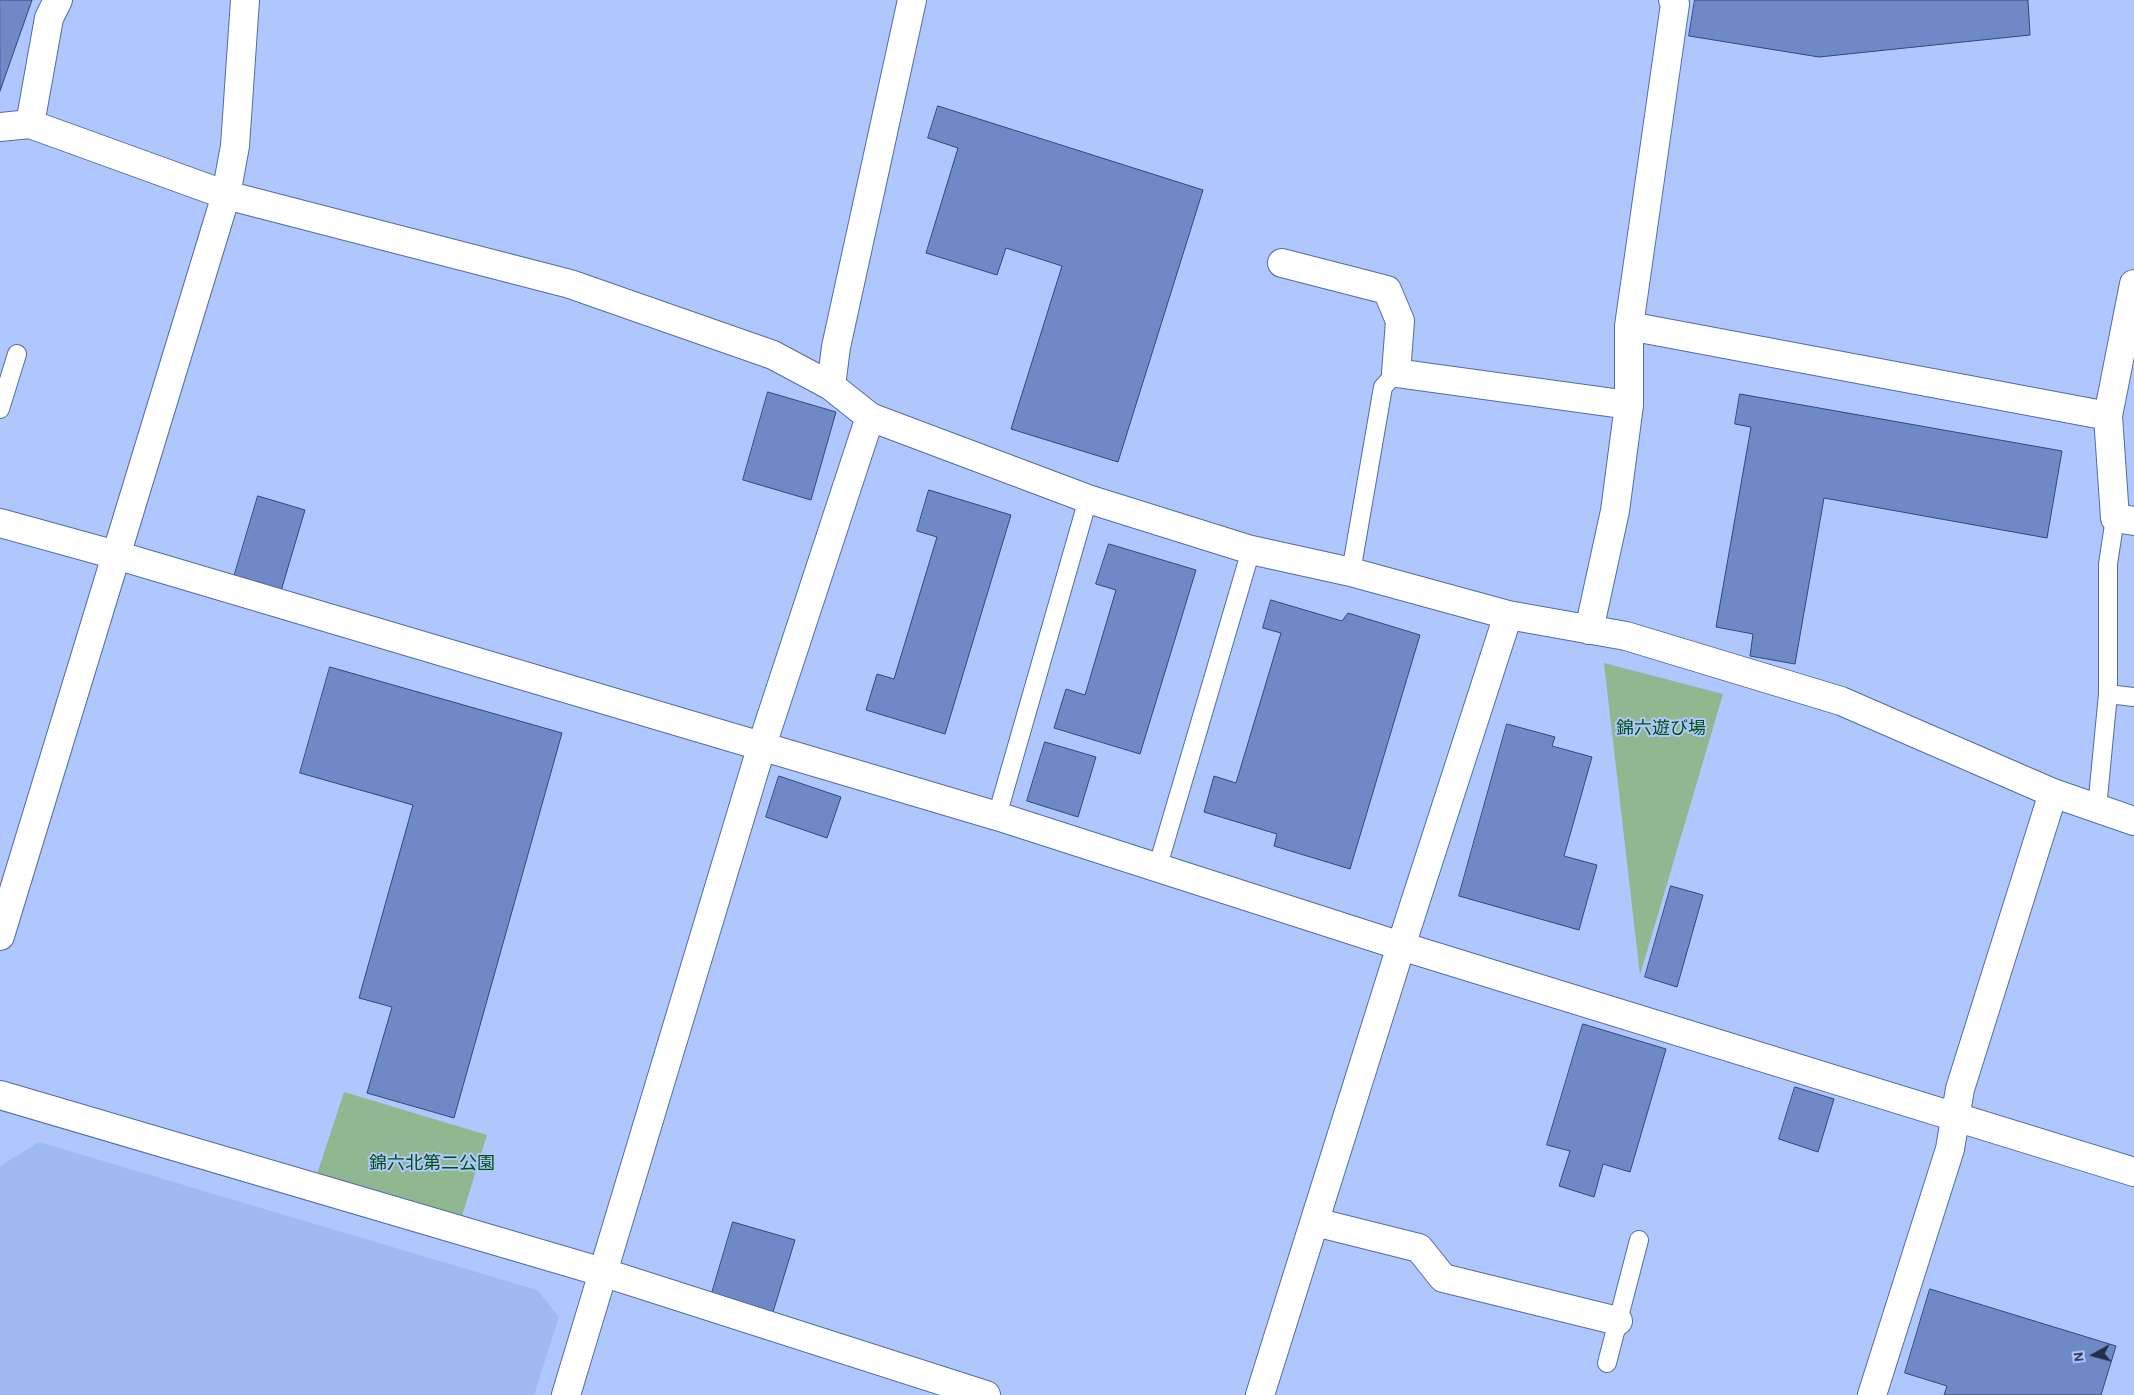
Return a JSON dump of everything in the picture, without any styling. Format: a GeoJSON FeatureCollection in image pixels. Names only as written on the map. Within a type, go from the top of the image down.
{"type":"FeatureCollection","features":[{"type":"Feature","properties":{"kind":"street"},"geometry":{"type":"LineString","coordinates":[[30,124],[49,18],[58,0]]}},
{"type":"Feature","properties":{"kind":"street"},"geometry":{"type":"LineString","coordinates":[[0,936],[226,195],[235,146],[245,0]]}},
{"type":"Feature","properties":{"kind":"street"},"geometry":{"type":"LineString","coordinates":[[831,386],[836,347],[912,0]]}},
{"type":"Feature","properties":{"kind":"street"},"geometry":{"type":"LineString","coordinates":[[1589,630],[1615,511],[1629,405],[1629,326],[1675,4],[1672,0]]}},
{"type":"Feature","properties":{"kind":"street"},"geometry":{"type":"LineString","coordinates":[[0,127],[30,124],[226,195],[570,284],[774,356],[831,386],[870,417],[1088,499],[1251,550],[1351,572],[1508,615],[1626,636],[1841,700],[2053,793],[2134,821]]}},
{"type":"Feature","properties":{"kind":"street"},"geometry":{"type":"LineString","coordinates":[[1282,263],[1387,290],[1400,321],[1396,373],[1629,405]]}},
{"type":"Feature","properties":{"kind":"street"},"geometry":{"type":"LineString","coordinates":[[2124,520],[2108,416],[2134,284]]}},
{"type":"Feature","properties":{"kind":"street"},"geometry":{"type":"LineString","coordinates":[[1629,326],[2108,416]]}},
{"type":"Feature","properties":{"kind":"street"},"geometry":{"type":"LineString","coordinates":[[566,1395],[762,745],[870,417]]}},
{"type":"Feature","properties":{"kind":"street"},"geometry":{"type":"LineString","coordinates":[[0,523],[116,555],[997,816],[1401,946],[2134,1172]]}},
{"type":"Feature","properties":{"kind":"street"},"geometry":{"type":"LineString","coordinates":[[1260,1395],[1401,946],[1508,615]]}},
{"type":"Feature","properties":{"kind":"street"},"geometry":{"type":"LineString","coordinates":[[1872,1395],[1950,1149],[1960,1089],[2053,793]]}},
{"type":"Feature","properties":{"kind":"street"},"geometry":{"type":"LineString","coordinates":[[0,1095],[602,1272],[986,1395]]}},
{"type":"Feature","properties":{"kind":"street"},"geometry":{"type":"LineString","coordinates":[[1315,1222],[1419,1248],[1443,1278],[1618,1321]]}},
{"type":"Feature","properties":{"kind":"lane"},"geometry":{"type":"LineString","coordinates":[[0,409],[17,354]]}},
{"type":"Feature","properties":{"kind":"lane"},"geometry":{"type":"LineString","coordinates":[[1351,572],[1383,387],[1396,373]]}},
{"type":"Feature","properties":{"kind":"lane"},"geometry":{"type":"LineString","coordinates":[[997,816],[1088,499]]}},
{"type":"Feature","properties":{"kind":"lane"},"geometry":{"type":"LineString","coordinates":[[2098,808],[2108,694],[2108,564],[2124,520]]}},
{"type":"Feature","properties":{"kind":"lane"},"geometry":{"type":"LineString","coordinates":[[1157,868],[1251,550]]}},
{"type":"Feature","properties":{"kind":"lane"},"geometry":{"type":"LineString","coordinates":[[2108,694],[2134,697]]}},
{"type":"Feature","properties":{"kind":"lane"},"geometry":{"type":"LineString","coordinates":[[1607,1364],[1639,1240]]}},
{"type":"Feature","properties":{"kind":"shaded area"},"geometry":{"type":"Polygon","coordinates":[[[39,1142],[537,1290],[559,1317],[534,1395],[0,1395],[0,1166],[39,1142]]]}},
{"type":"Feature","properties":{"kind":"green space","name":"錦六遊び場"},"geometry":{"type":"Polygon","coordinates":[[[1604,663],[1723,694],[1640,975],[1604,663]]]}},
{"type":"Feature","properties":{"kind":"green space","name":"錦六北第二公園"},"geometry":{"type":"Polygon","coordinates":[[[344,1092],[487,1135],[461,1219],[317,1174],[344,1092]]]}},
{"type":"Feature","properties":{"kind":"building"},"geometry":{"type":"Polygon","coordinates":[[[0,0],[32,0],[0,91],[0,0]]]}},
{"type":"Feature","properties":{"kind":"building"},"geometry":{"type":"Polygon","coordinates":[[[1695,0],[2028,0],[2030,35],[1819,57],[1689,36],[1695,0]]]}},
{"type":"Feature","properties":{"kind":"building"},"geometry":{"type":"Polygon","coordinates":[[[938,106],[1203,190],[1118,462],[1011,429],[1062,266],[1006,248],[997,275],[926,253],[958,148],[928,138],[938,106]]]}},
{"type":"Feature","properties":{"kind":"building"},"geometry":{"type":"Polygon","coordinates":[[[768,392],[836,412],[811,500],[743,480],[768,392]]]}},
{"type":"Feature","properties":{"kind":"building"},"geometry":{"type":"Polygon","coordinates":[[[1740,394],[2062,451],[2047,538],[1824,498],[1795,664],[1750,656],[1753,634],[1716,627],[1751,427],[1735,424],[1740,394]]]}},
{"type":"Feature","properties":{"kind":"building"},"geometry":{"type":"Polygon","coordinates":[[[929,490],[1011,515],[945,734],[866,710],[877,674],[894,679],[937,537],[917,531],[929,490]]]}},
{"type":"Feature","properties":{"kind":"building"},"geometry":{"type":"Polygon","coordinates":[[[258,496],[305,510],[281,591],[234,577],[258,496]]]}},
{"type":"Feature","properties":{"kind":"building"},"geometry":{"type":"Polygon","coordinates":[[[1109,544],[1196,570],[1140,754],[1054,728],[1066,689],[1085,695],[1116,590],[1096,584],[1109,544]]]}},
{"type":"Feature","properties":{"kind":"building"},"geometry":{"type":"Polygon","coordinates":[[[1271,600],[1342,621],[1348,613],[1420,635],[1350,869],[1274,846],[1277,834],[1204,812],[1214,776],[1236,783],[1281,633],[1263,628],[1271,600]]]}},
{"type":"Feature","properties":{"kind":"building"},"geometry":{"type":"Polygon","coordinates":[[[330,667],[562,733],[454,1118],[367,1093],[392,1007],[359,998],[413,805],[300,773],[330,667]]]}},
{"type":"Feature","properties":{"kind":"building"},"geometry":{"type":"Polygon","coordinates":[[[1507,724],[1555,737],[1552,746],[1592,757],[1564,856],[1597,865],[1579,930],[1459,896],[1507,724]]]}},
{"type":"Feature","properties":{"kind":"building"},"geometry":{"type":"Polygon","coordinates":[[[1045,742],[1096,757],[1078,817],[1027,801],[1045,742]]]}},
{"type":"Feature","properties":{"kind":"building"},"geometry":{"type":"Polygon","coordinates":[[[779,776],[841,797],[827,838],[766,817],[779,776]]]}},
{"type":"Feature","properties":{"kind":"building"},"geometry":{"type":"Polygon","coordinates":[[[1671,886],[1703,895],[1677,987],[1645,977],[1671,886]]]}},
{"type":"Feature","properties":{"kind":"building"},"geometry":{"type":"Polygon","coordinates":[[[1583,1024],[1666,1049],[1630,1172],[1603,1164],[1594,1197],[1559,1186],[1570,1151],[1547,1145],[1583,1024]]]}},
{"type":"Feature","properties":{"kind":"building"},"geometry":{"type":"Polygon","coordinates":[[[1795,1087],[1834,1099],[1818,1152],[1779,1139],[1795,1087]]]}},
{"type":"Feature","properties":{"kind":"building"},"geometry":{"type":"Polygon","coordinates":[[[733,1222],[795,1240],[773,1312],[712,1293],[733,1222]]]}},
{"type":"Feature","properties":{"kind":"building"},"geometry":{"type":"Polygon","coordinates":[[[1930,1289],[2116,1346],[2101,1395],[1944,1395],[1947,1386],[1905,1373],[1930,1289]]]}}]}
